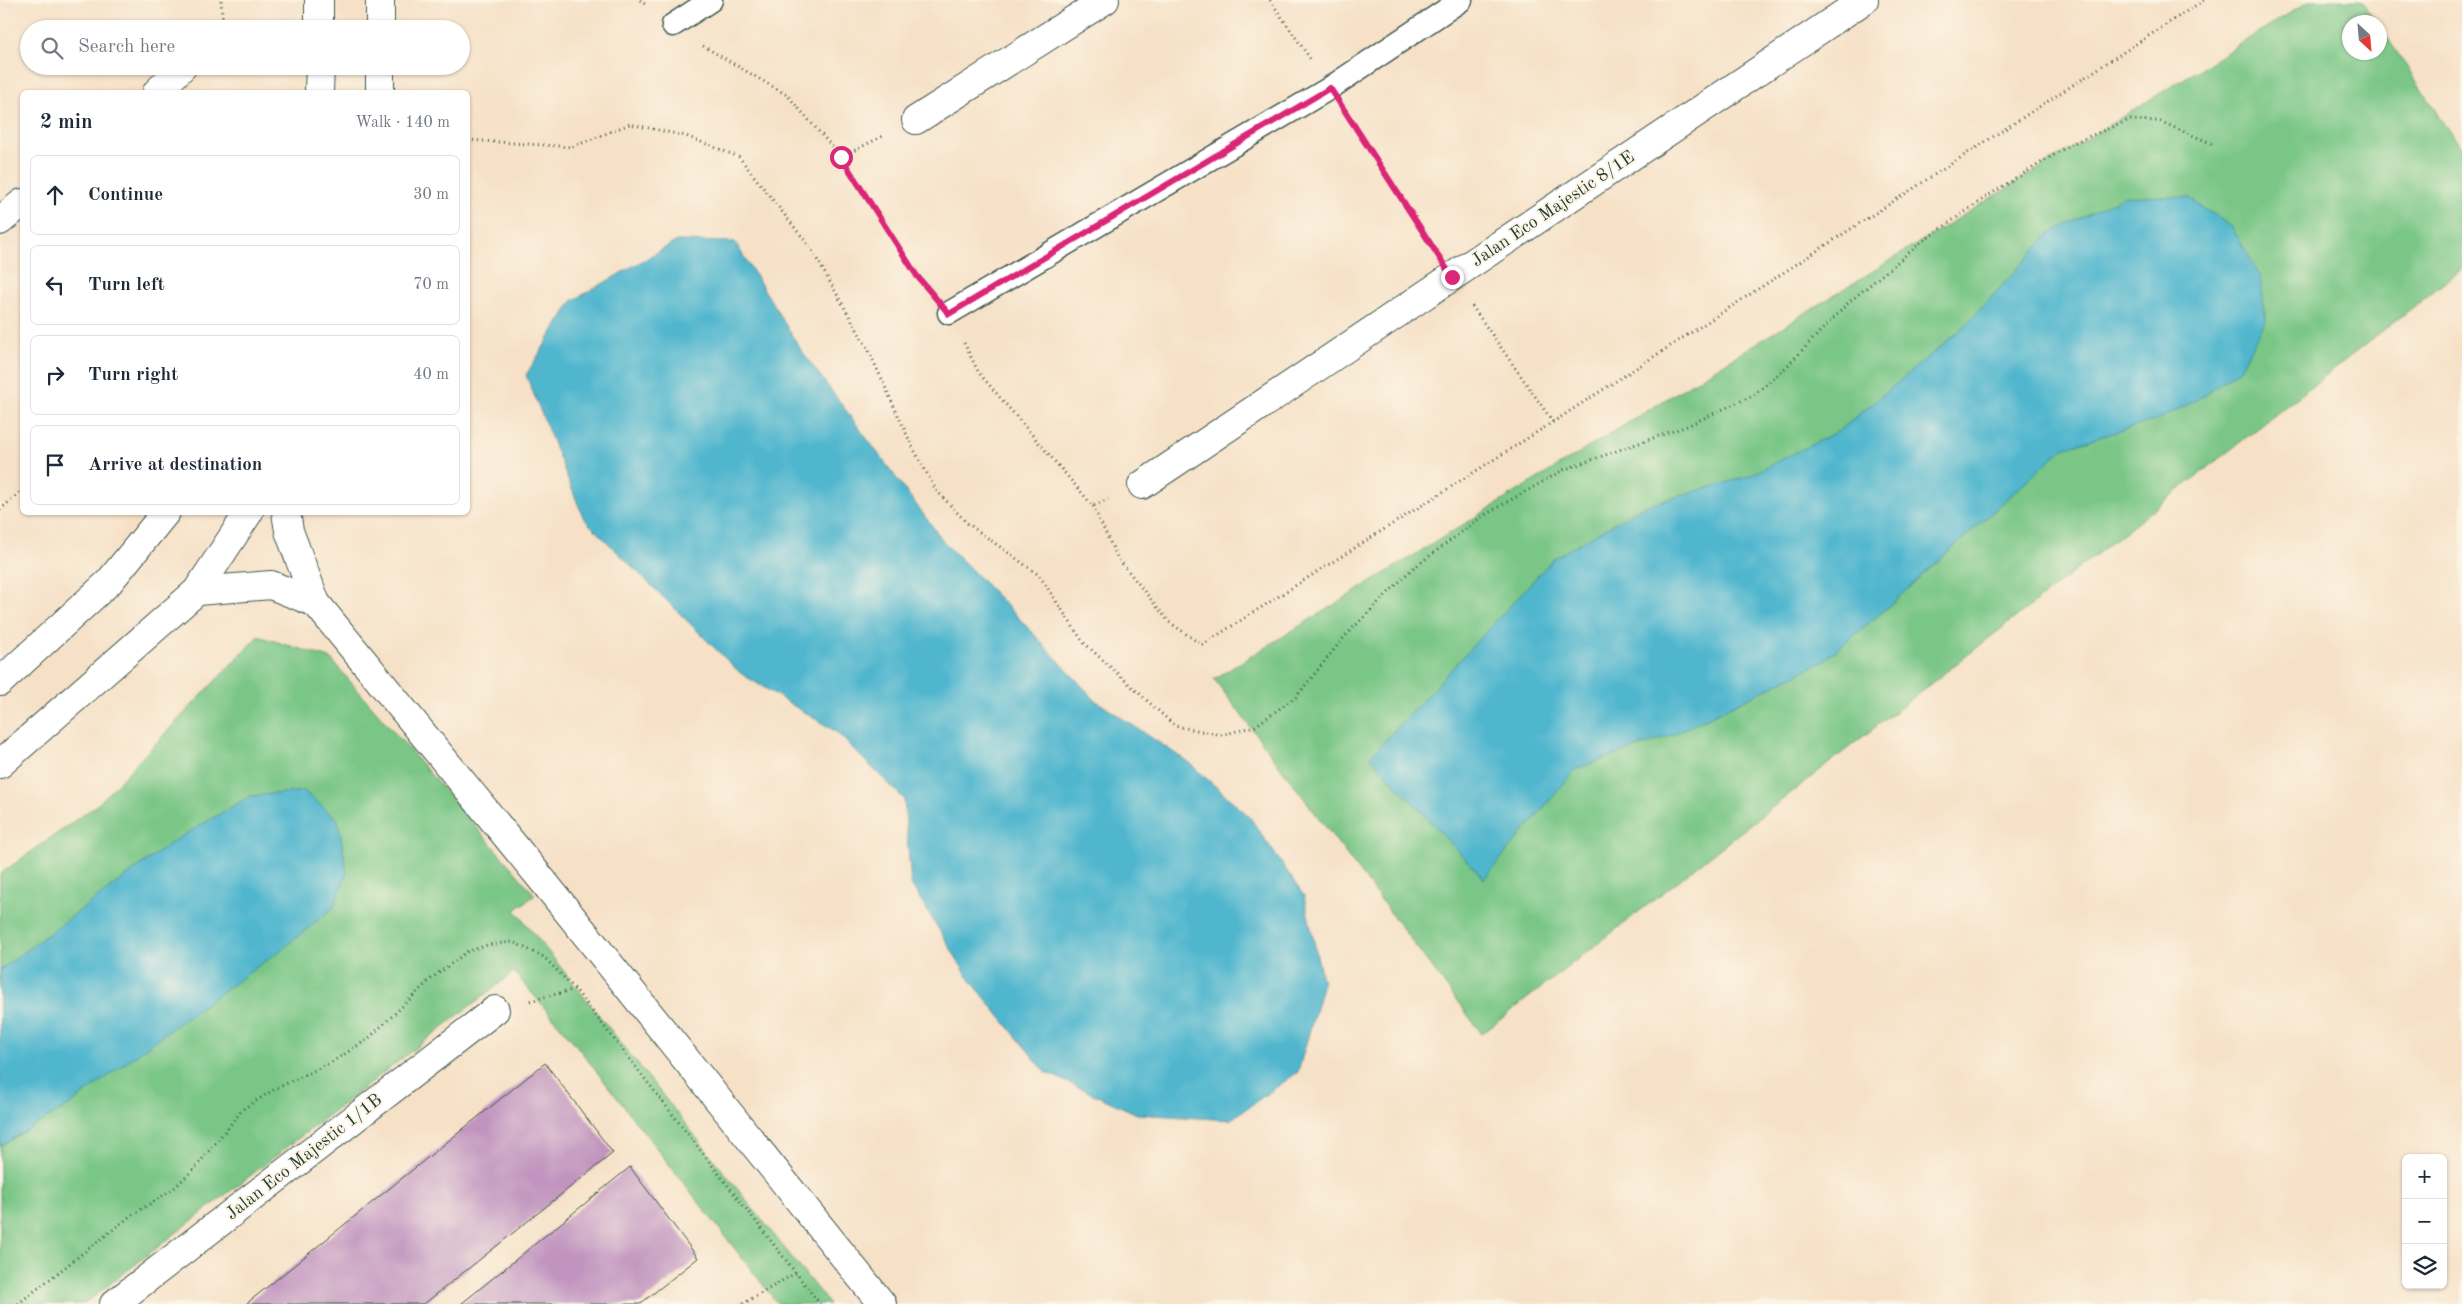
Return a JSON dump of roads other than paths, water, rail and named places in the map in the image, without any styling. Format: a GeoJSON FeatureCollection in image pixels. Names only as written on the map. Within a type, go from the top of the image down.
{"type":"FeatureCollection","features":[{"type":"Feature","properties":{"kind":"street"},"geometry":{"type":"LineString","coordinates":[[319,0],[319,20]]}},
{"type":"Feature","properties":{"kind":"street"},"geometry":{"type":"LineString","coordinates":[[380,0],[380,20]]}},
{"type":"Feature","properties":{"kind":"street"},"geometry":{"type":"LineString","coordinates":[[916,120],[1105,0]]}},
{"type":"Feature","properties":{"kind":"street","name":"Jalan Eco Majestic 8/1E"},"geometry":{"type":"LineString","coordinates":[[1142,486],[1864,0]]}},
{"type":"Feature","properties":{"kind":"street"},"geometry":{"type":"LineString","coordinates":[[319,90],[320,75]]}},
{"type":"Feature","properties":{"kind":"street"},"geometry":{"type":"LineString","coordinates":[[380,75],[380,90]]}},
{"type":"Feature","properties":{"kind":"street"},"geometry":{"type":"LineString","coordinates":[[0,221],[20,206]]}},
{"type":"Feature","properties":{"kind":"street"},"geometry":{"type":"LineString","coordinates":[[0,682],[109,582],[164,515]]}},
{"type":"Feature","properties":{"kind":"street"},"geometry":{"type":"LineString","coordinates":[[0,764],[197,590],[248,515]]}},
{"type":"Feature","properties":{"kind":"street"},"geometry":{"type":"LineString","coordinates":[[286,515],[289,532],[316,603],[536,873],[882,1304]]}},
{"type":"Feature","properties":{"kind":"street"},"geometry":{"type":"LineString","coordinates":[[197,590],[271,585],[316,603]]}},
{"type":"Feature","properties":{"kind":"street","name":"Jalan Eco Majestic 1/1B"},"geometry":{"type":"LineString","coordinates":[[114,1304],[495,1010]]}},
{"type":"Feature","properties":{"kind":"lane"},"geometry":{"type":"LineString","coordinates":[[673,25],[711,0]]}},
{"type":"Feature","properties":{"kind":"lane"},"geometry":{"type":"LineString","coordinates":[[949,314],[1330,88],[1461,0]]}},
{"type":"Feature","properties":{"kind":"water"},"geometry":{"type":"Polygon","coordinates":[[[2124,196],[2188,197],[2232,227],[2260,276],[2266,320],[2240,369],[2197,400],[2157,420],[2063,448],[1881,613],[1822,662],[1670,736],[1576,769],[1484,879],[1370,757],[1554,558],[1644,506],[1746,477],[1839,431],[1964,327],[2050,233],[2124,196]]]}},
{"type":"Feature","properties":{"kind":"water"},"geometry":{"type":"Polygon","coordinates":[[[677,241],[735,242],[801,350],[944,542],[1017,616],[1095,700],[1188,762],[1249,816],[1304,896],[1323,983],[1298,1072],[1230,1120],[1137,1114],[1045,1072],[968,977],[911,884],[904,799],[835,731],[740,673],[584,519],[526,375],[572,301],[677,241]]]}},
{"type":"Feature","properties":{"kind":"water"},"geometry":{"type":"Polygon","coordinates":[[[304,791],[338,820],[347,873],[334,907],[281,950],[169,1030],[70,1105],[0,1146],[0,970],[172,842],[250,796],[304,791]]]}}]}
